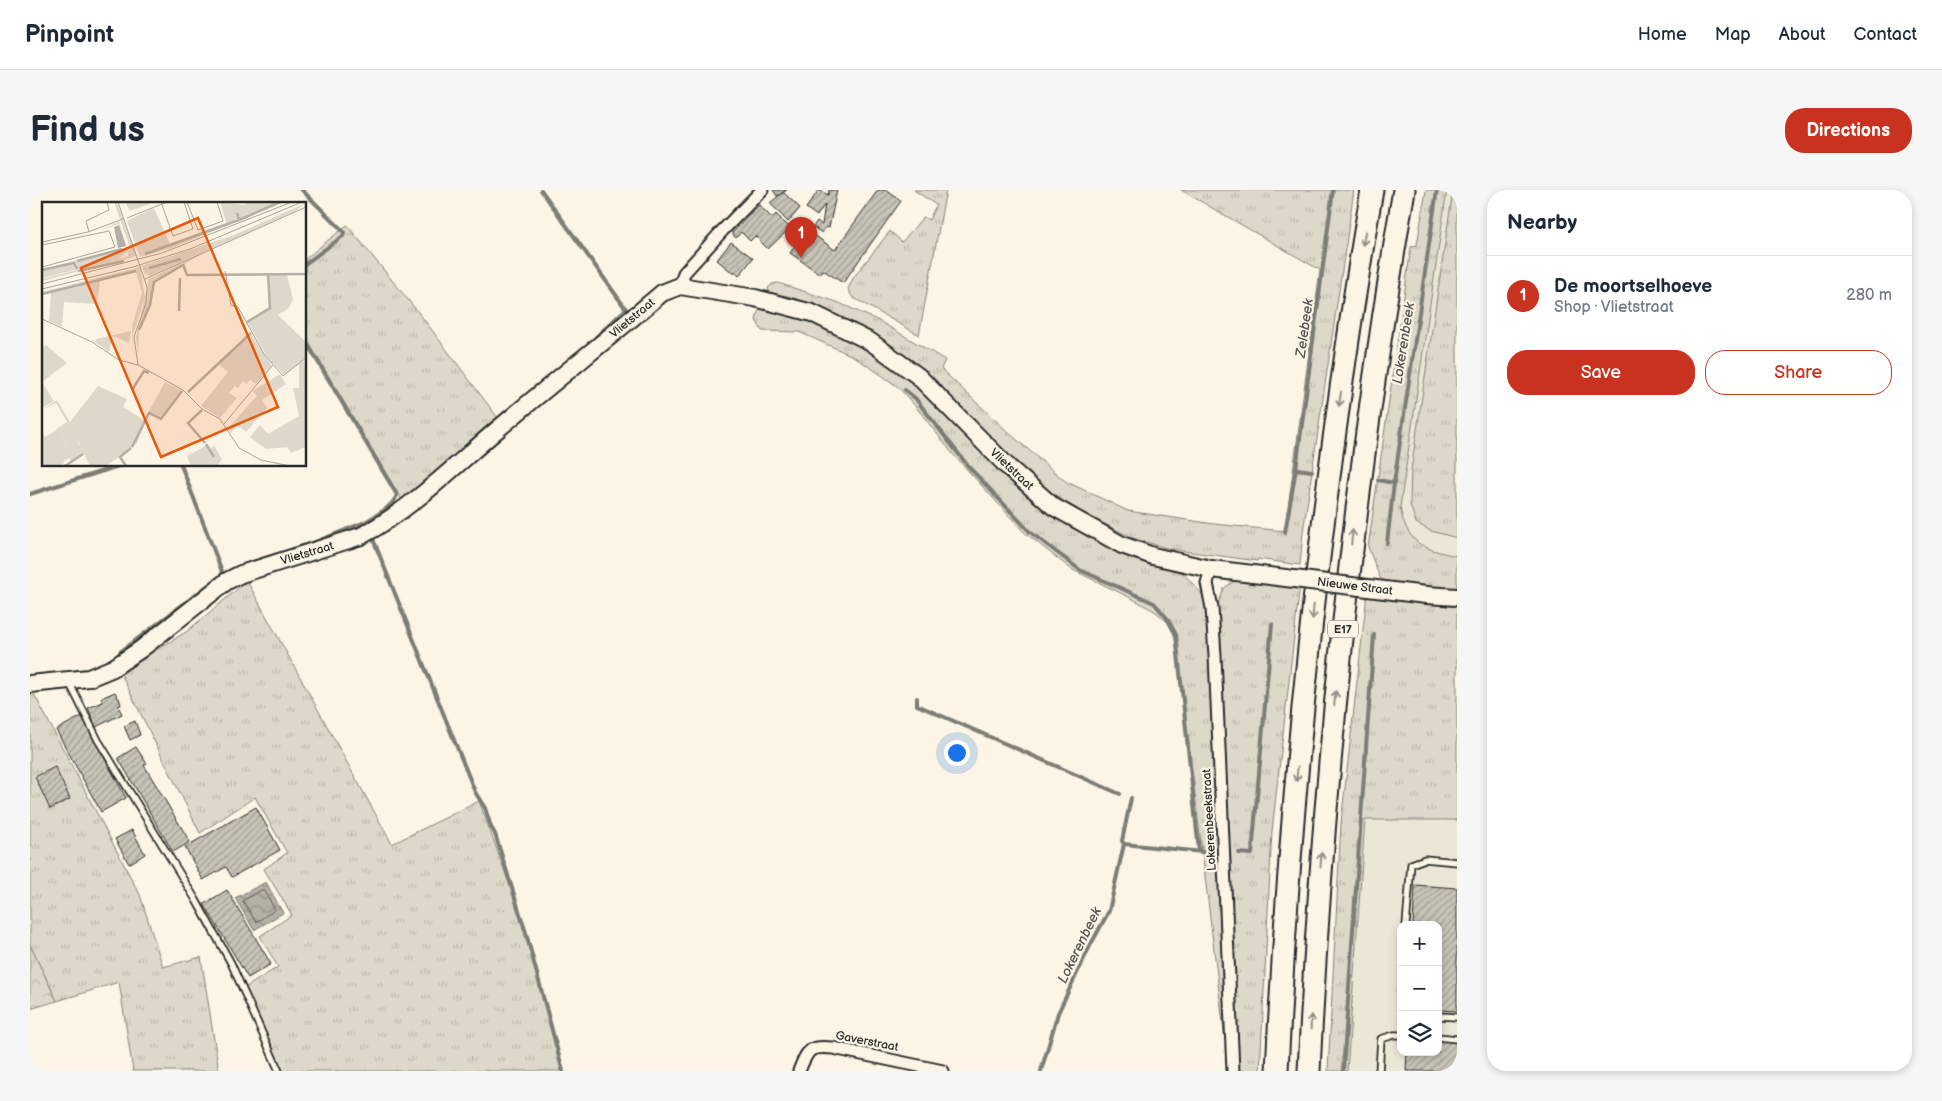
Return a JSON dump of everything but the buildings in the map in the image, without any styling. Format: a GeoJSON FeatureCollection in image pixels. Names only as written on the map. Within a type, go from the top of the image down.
{"type":"FeatureCollection","features":[{"type":"Feature","properties":{"kind":"highway","name":"E17"},"geometry":{"type":"LineString","coordinates":[[1277,1071],[1285,916],[1300,742],[1319,560],[1356,285],[1372,190]]}},
{"type":"Feature","properties":{"kind":"highway","name":"E17"},"geometry":{"type":"LineString","coordinates":[[1309,1071],[1315,940],[1330,746],[1354,524],[1387,289],[1404,190]]}},
{"type":"Feature","properties":{"kind":"street"},"geometry":{"type":"LineString","coordinates":[[680,286],[684,273],[762,190]]}},
{"type":"Feature","properties":{"kind":"street","name":"Vlietstraat"},"geometry":{"type":"LineString","coordinates":[[30,684],[89,678],[113,668],[141,650],[228,581],[241,574],[361,536],[392,518],[662,293],[680,286],[755,298],[785,305],[812,313],[871,342],[918,376],[1007,466],[1054,507],[1122,545],[1153,556],[1211,569],[1252,574]]}},
{"type":"Feature","properties":{"kind":"street","name":"Lokerenbeekstraat"},"geometry":{"type":"LineString","coordinates":[[1211,569],[1207,583],[1212,608],[1233,1071]]}},
{"type":"Feature","properties":{"kind":"street","name":"Nieuwe Straat"},"geometry":{"type":"LineString","coordinates":[[1252,574],[1457,597]]}},
{"type":"Feature","properties":{"kind":"street","name":"Gaverstraat"},"geometry":{"type":"LineString","coordinates":[[799,1071],[806,1052],[815,1046],[834,1048],[943,1071]]}},
{"type":"Feature","properties":{"kind":"lane"},"geometry":{"type":"LineString","coordinates":[[68,680],[98,740],[196,900],[231,963],[279,1071]]}},
{"type":"Feature","properties":{"kind":"lane"},"geometry":{"type":"LineString","coordinates":[[1406,921],[1411,864],[1425,859],[1457,862]]}},
{"type":"Feature","properties":{"kind":"lane"},"geometry":{"type":"LineString","coordinates":[[1442,1016],[1457,1017]]}},
{"type":"Feature","properties":{"kind":"lane"},"geometry":{"type":"LineString","coordinates":[[1379,1071],[1381,1039],[1397,1035]]}},
{"type":"Feature","properties":{"kind":"lane"},"geometry":{"type":"LineString","coordinates":[[1442,1038],[1457,1038]]}},
{"type":"Feature","properties":{"kind":"shaded area"},"geometry":{"type":"Polygon","coordinates":[[[1447,190],[1457,190],[1457,556],[1432,551],[1408,534],[1403,523],[1400,507],[1447,190]]]}},
{"type":"Feature","properties":{"kind":"shaded area"},"geometry":{"type":"Polygon","coordinates":[[[1365,820],[1457,820],[1457,1071],[1347,1071],[1365,820]]]}},
{"type":"Feature","properties":{"kind":"green space"},"geometry":{"type":"Polygon","coordinates":[[[914,190],[946,190],[919,335],[852,297],[848,289],[853,278],[890,231],[902,242],[923,217],[929,220],[936,205],[914,190]]]}},
{"type":"Feature","properties":{"kind":"green space"},"geometry":{"type":"Polygon","coordinates":[[[1181,190],[1354,190],[1303,532],[1300,565],[1170,549],[1133,538],[1094,519],[1057,497],[1033,478],[914,364],[885,342],[852,324],[770,295],[768,288],[772,284],[778,283],[837,302],[879,321],[945,360],[941,369],[1009,433],[1065,481],[1128,511],[1214,524],[1285,531],[1320,270],[1181,190]]]}},
{"type":"Feature","properties":{"kind":"green space"},"geometry":{"type":"Polygon","coordinates":[[[1426,190],[1447,190],[1400,507],[1407,529],[1418,543],[1435,551],[1457,556],[1457,592],[1387,582],[1380,578],[1368,547],[1411,247],[1417,245],[1426,190]]]}},
{"type":"Feature","properties":{"kind":"green space"},"geometry":{"type":"Polygon","coordinates":[[[1453,190],[1457,190],[1457,538],[1431,531],[1416,523],[1410,504],[1411,470],[1453,190]]]}},
{"type":"Feature","properties":{"kind":"green space"},"geometry":{"type":"Polygon","coordinates":[[[347,225],[422,317],[498,418],[402,500],[306,338],[306,258],[347,225]]]}},
{"type":"Feature","properties":{"kind":"green space"},"geometry":{"type":"Polygon","coordinates":[[[762,307],[820,325],[869,351],[891,366],[939,406],[1035,500],[1066,523],[1117,549],[1183,573],[1202,594],[1207,610],[1228,1040],[1225,1040],[1177,647],[1172,626],[1156,612],[1133,599],[1071,569],[1024,532],[952,453],[898,387],[853,356],[799,332],[762,331],[756,320],[758,312],[762,307]]]}},
{"type":"Feature","properties":{"kind":"green space"},"geometry":{"type":"Polygon","coordinates":[[[1236,580],[1300,584],[1272,831],[1260,1071],[1236,1071],[1217,608],[1224,588],[1236,580]]]}},
{"type":"Feature","properties":{"kind":"green space"},"geometry":{"type":"Polygon","coordinates":[[[247,581],[392,844],[479,801],[527,932],[561,1071],[277,1071],[240,991],[278,967],[260,936],[292,915],[264,869],[287,853],[255,797],[200,833],[120,672],[186,632],[247,581]]]}},
{"type":"Feature","properties":{"kind":"green space"},"geometry":{"type":"Polygon","coordinates":[[[1367,594],[1457,607],[1457,820],[1365,820],[1347,1071],[1328,1071],[1341,823],[1367,594]]]}},
{"type":"Feature","properties":{"kind":"green space"},"geometry":{"type":"Polygon","coordinates":[[[30,692],[33,692],[140,895],[163,967],[201,957],[219,1071],[133,1071],[119,982],[57,1001],[30,945],[30,692]]]}},
{"type":"Feature","properties":{"kind":"green space"},"geometry":{"type":"Polygon","coordinates":[[[30,945],[57,1001],[30,1009],[30,945]]]}},
{"type":"Feature","properties":{"kind":"water"},"geometry":{"type":"Polygon","coordinates":[[[266,882],[283,913],[254,930],[235,898],[266,882]]]}},
{"type":"Feature","properties":{"kind":"waterway"},"geometry":{"type":"LineString","coordinates":[[302,190],[344,232],[343,236],[306,263]]}},
{"type":"Feature","properties":{"kind":"waterway"},"geometry":{"type":"LineString","coordinates":[[541,190],[626,309],[596,337]]}},
{"type":"Feature","properties":{"kind":"waterway","name":"Zelebeek"},"geometry":{"type":"LineString","coordinates":[[1285,532],[1296,469],[1333,190]]}},
{"type":"Feature","properties":{"kind":"waterway","name":"Lokerenbeek"},"geometry":{"type":"LineString","coordinates":[[1378,480],[1394,483],[1437,190]]}},
{"type":"Feature","properties":{"kind":"waterway"},"geometry":{"type":"LineString","coordinates":[[306,342],[397,495],[388,507],[365,522],[367,526]]}},
{"type":"Feature","properties":{"kind":"waterway"},"geometry":{"type":"LineString","coordinates":[[905,390],[915,398],[968,466],[1030,532],[1080,570],[1154,603],[1167,618],[1176,635],[1199,851]]}},
{"type":"Feature","properties":{"kind":"waterway"},"geometry":{"type":"LineString","coordinates":[[30,494],[119,466]]}},
{"type":"Feature","properties":{"kind":"waterway"},"geometry":{"type":"LineString","coordinates":[[120,652],[223,574],[181,466]]}},
{"type":"Feature","properties":{"kind":"waterway","name":"Lokerenbeek"},"geometry":{"type":"LineString","coordinates":[[1296,469],[1312,471]]}},
{"type":"Feature","properties":{"kind":"waterway"},"geometry":{"type":"LineString","coordinates":[[1387,543],[1394,483]]}},
{"type":"Feature","properties":{"kind":"waterway"},"geometry":{"type":"LineString","coordinates":[[315,542],[365,522]]}},
{"type":"Feature","properties":{"kind":"waterway"},"geometry":{"type":"LineString","coordinates":[[373,539],[475,792],[485,808],[495,834],[526,933],[563,1071]]}},
{"type":"Feature","properties":{"kind":"waterway","name":"Lokerenbeek"},"geometry":{"type":"LineString","coordinates":[[1239,853],[1252,854],[1272,624]]}},
{"type":"Feature","properties":{"kind":"waterway"},"geometry":{"type":"LineString","coordinates":[[1343,1071],[1374,635]]}},
{"type":"Feature","properties":{"kind":"waterway"},"geometry":{"type":"LineString","coordinates":[[917,698],[917,705],[1120,794]]}},
{"type":"Feature","properties":{"kind":"waterway"},"geometry":{"type":"LineString","coordinates":[[1124,844],[1122,841],[1131,798]]}},
{"type":"Feature","properties":{"kind":"waterway","name":"Lokerenbeek"},"geometry":{"type":"LineString","coordinates":[[1041,1071],[1058,1013],[1109,911],[1124,844],[1203,852]]}},
{"type":"Feature","properties":{"kind":"place","name":"De moortselhoeve"},"geometry":{"type":"Point","coordinates":[801,258]}}]}
